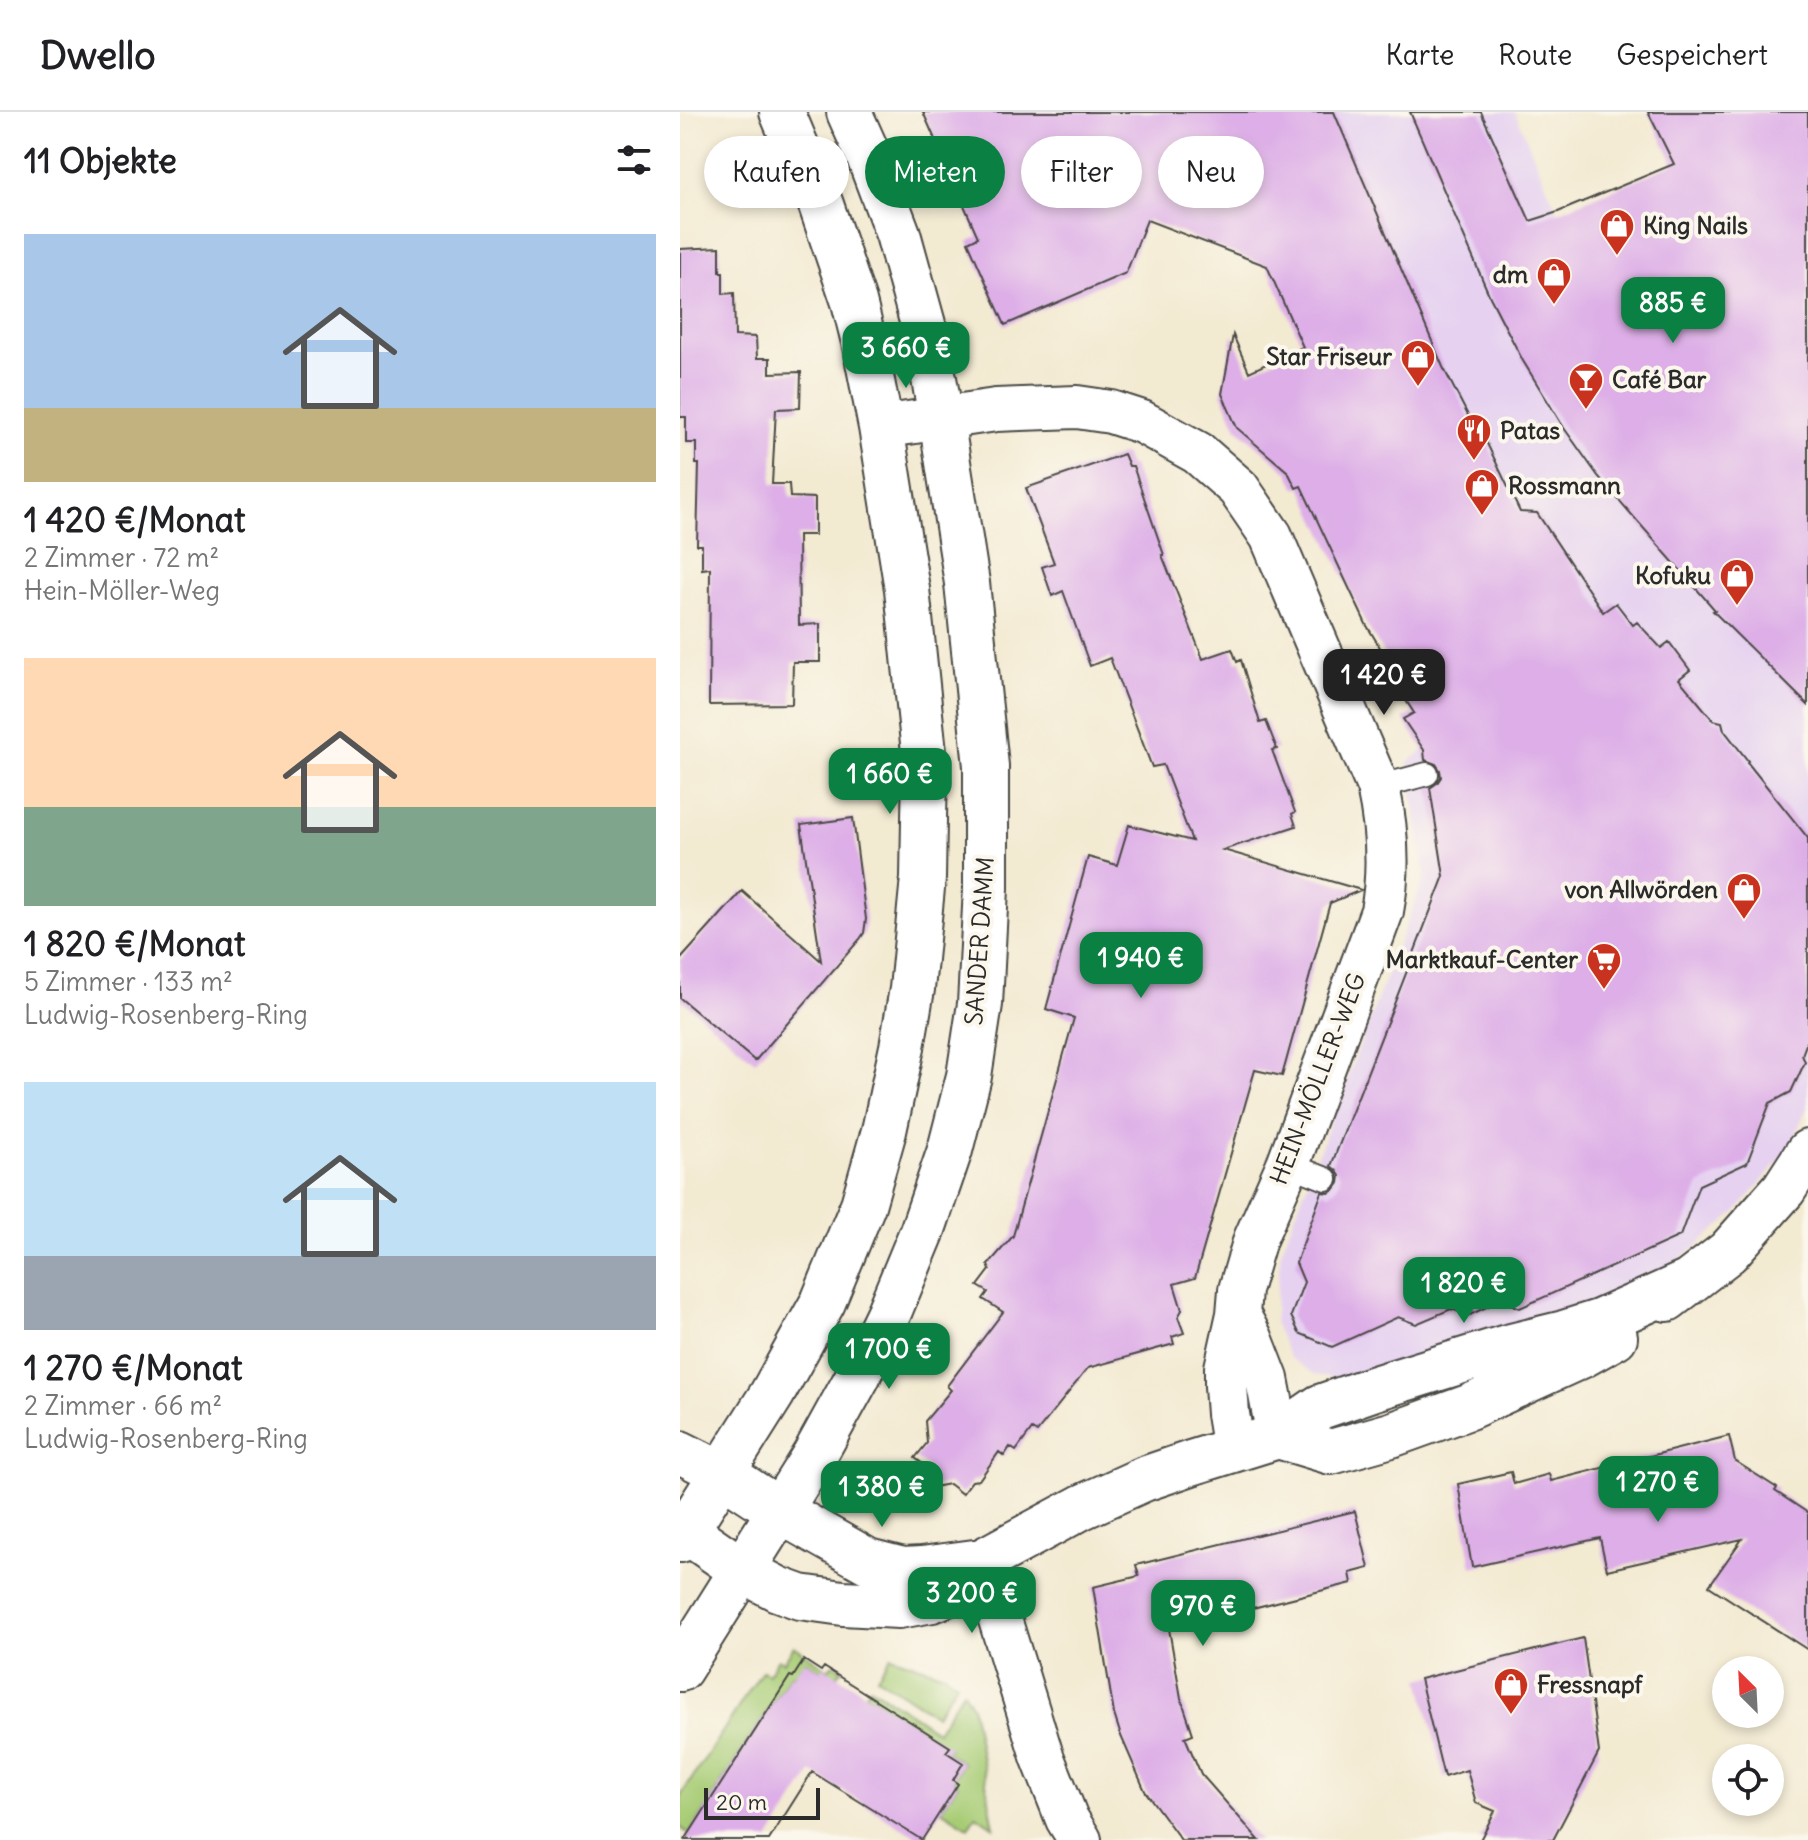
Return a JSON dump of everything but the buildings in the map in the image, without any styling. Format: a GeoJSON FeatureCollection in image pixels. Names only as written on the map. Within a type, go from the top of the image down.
{"type":"FeatureCollection","features":[{"type":"Feature","properties":{"kind":"main road"},"geometry":{"type":"LineString","coordinates":[[782,112],[821,205],[854,302],[881,427],[907,589],[925,762],[923,878],[912,989],[890,1105],[863,1205],[823,1302],[772,1394],[682,1533],[742,1570],[800,1597],[899,1606],[932,1600],[954,1591],[982,1561],[1082,1507],[1132,1485],[1278,1436],[1320,1407],[1492,1352],[1599,1322],[1689,1282],[1738,1242],[1784,1189],[1808,1152]]}},
{"type":"Feature","properties":{"kind":"main road","name":"SANDER DAMM"},"geometry":{"type":"LineString","coordinates":[[680,1669],[814,1456],[889,1312],[922,1232],[950,1150],[969,1076],[980,1004],[986,888],[986,766],[967,583],[927,339],[914,287],[898,234],[849,112]]}},
{"type":"Feature","properties":{"kind":"main road"},"geometry":{"type":"LineString","coordinates":[[722,1473],[780,1511],[868,1561],[903,1570],[982,1561]]}},
{"type":"Feature","properties":{"kind":"street","name":"HEIN-MÖLLER-WEG"},"geometry":{"type":"LineString","coordinates":[[881,427],[1008,409],[1077,407],[1111,412],[1142,422],[1198,453],[1238,488],[1271,536],[1378,787],[1385,818],[1387,869],[1382,911],[1288,1164],[1255,1239],[1240,1290],[1226,1377],[1234,1450]]}},
{"type":"Feature","properties":{"kind":"street"},"geometry":{"type":"LineString","coordinates":[[1238,1314],[1264,1371],[1278,1436]]}},
{"type":"Feature","properties":{"kind":"street"},"geometry":{"type":"LineString","coordinates":[[680,1452],[722,1473]]}},
{"type":"Feature","properties":{"kind":"street"},"geometry":{"type":"LineString","coordinates":[[982,1561],[1042,1756],[1067,1819],[1080,1840]]}},
{"type":"Feature","properties":{"kind":"lane"},"geometry":{"type":"LineString","coordinates":[[1378,787],[1427,774]]}},
{"type":"Feature","properties":{"kind":"lane"},"geometry":{"type":"LineString","coordinates":[[1288,1164],[1326,1179]]}},
{"type":"Feature","properties":{"kind":"shaded area"},"geometry":{"type":"Polygon","coordinates":[[[1215,112],[1515,112],[1553,201],[1613,319],[1808,451],[1808,1106],[1788,1150],[1738,1210],[1697,1246],[1652,1278],[1597,1306],[1345,1379],[1316,1375],[1290,1358],[1274,1322],[1281,1252],[1425,875],[1407,763],[1506,686],[1264,208],[1264,136],[1227,136],[1215,112]]]}},
{"type":"Feature","properties":{"kind":"green space"},"geometry":{"type":"Polygon","coordinates":[[[794,1646],[828,1669],[833,1664],[842,1670],[837,1676],[805,1661],[793,1677],[790,1676],[689,1834],[680,1827],[680,1797],[762,1671],[768,1674],[778,1659],[784,1662],[794,1646]]]}},
{"type":"Feature","properties":{"kind":"green space"},"geometry":{"type":"Polygon","coordinates":[[[891,1656],[944,1674],[957,1683],[936,1715],[877,1677],[891,1656]]]}},
{"type":"Feature","properties":{"kind":"green space"},"geometry":{"type":"Polygon","coordinates":[[[870,1687],[937,1731],[963,1691],[972,1706],[994,1827],[976,1815],[968,1827],[941,1810],[958,1784],[953,1780],[963,1763],[946,1752],[949,1748],[866,1694],[870,1687]]]}},
{"type":"Feature","properties":{"kind":"place","name":"King Nails"},"geometry":{"type":"Point","coordinates":[1617,257]}},
{"type":"Feature","properties":{"kind":"place","name":"dm"},"geometry":{"type":"Point","coordinates":[1554,306]}},
{"type":"Feature","properties":{"kind":"place","name":"Star Friseur"},"geometry":{"type":"Point","coordinates":[1418,388]}},
{"type":"Feature","properties":{"kind":"place","name":"Café Bar"},"geometry":{"type":"Point","coordinates":[1586,411]}},
{"type":"Feature","properties":{"kind":"place","name":"Patas"},"geometry":{"type":"Point","coordinates":[1474,462]}},
{"type":"Feature","properties":{"kind":"place","name":"Rossmann"},"geometry":{"type":"Point","coordinates":[1482,517]}},
{"type":"Feature","properties":{"kind":"place","name":"Kofuku"},"geometry":{"type":"Point","coordinates":[1737,607]}},
{"type":"Feature","properties":{"kind":"place","name":"von Allwörden"},"geometry":{"type":"Point","coordinates":[1744,921]}},
{"type":"Feature","properties":{"kind":"place","name":"Marktkauf-Center"},"geometry":{"type":"Point","coordinates":[1604,991]}},
{"type":"Feature","properties":{"kind":"place","name":"Fressnapf"},"geometry":{"type":"Point","coordinates":[1511,1716]}}]}
